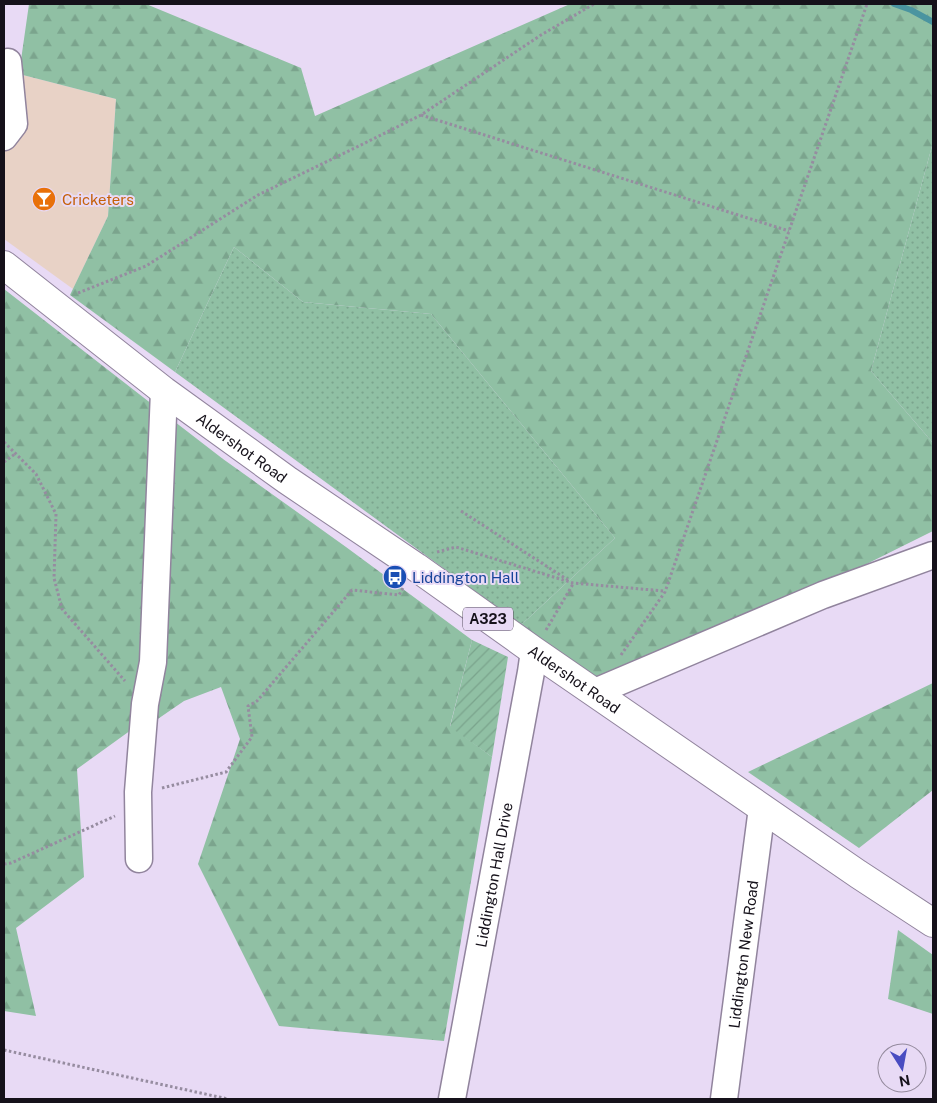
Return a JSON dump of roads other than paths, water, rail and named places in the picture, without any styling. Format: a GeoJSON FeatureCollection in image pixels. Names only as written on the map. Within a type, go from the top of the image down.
{"type":"FeatureCollection","features":[{"type":"Feature","properties":{"kind":"main road","name":"Aldershot Road"},"geometry":{"type":"LineString","coordinates":[[4,265],[164,391],[287,480],[416,567],[762,808],[933,923]]}},
{"type":"Feature","properties":{"kind":"street"},"geometry":{"type":"LineString","coordinates":[[4,137],[14,124],[8,62]]}},
{"type":"Feature","properties":{"kind":"street"},"geometry":{"type":"LineString","coordinates":[[138,859],[138,799],[145,704],[152,662],[164,391]]}},
{"type":"Feature","properties":{"kind":"street"},"geometry":{"type":"LineString","coordinates":[[595,692],[823,596],[933,556]]}},
{"type":"Feature","properties":{"kind":"street","name":"Liddington Hall Drive"},"geometry":{"type":"LineString","coordinates":[[452,1099],[530,682],[534,651]]}},
{"type":"Feature","properties":{"kind":"street","name":"Liddington New Road"},"geometry":{"type":"LineString","coordinates":[[724,1099],[762,808]]}},
{"type":"Feature","properties":{"kind":"waterway"},"geometry":{"type":"LineString","coordinates":[[894,4],[911,10],[933,22]]}},
{"type":"Feature","properties":{"kind":"place","name":"Cricketers"},"geometry":{"type":"Point","coordinates":[44,199]}},
{"type":"Feature","properties":{"kind":"place","name":"Liddington Hall"},"geometry":{"type":"Point","coordinates":[395,577]}}]}
